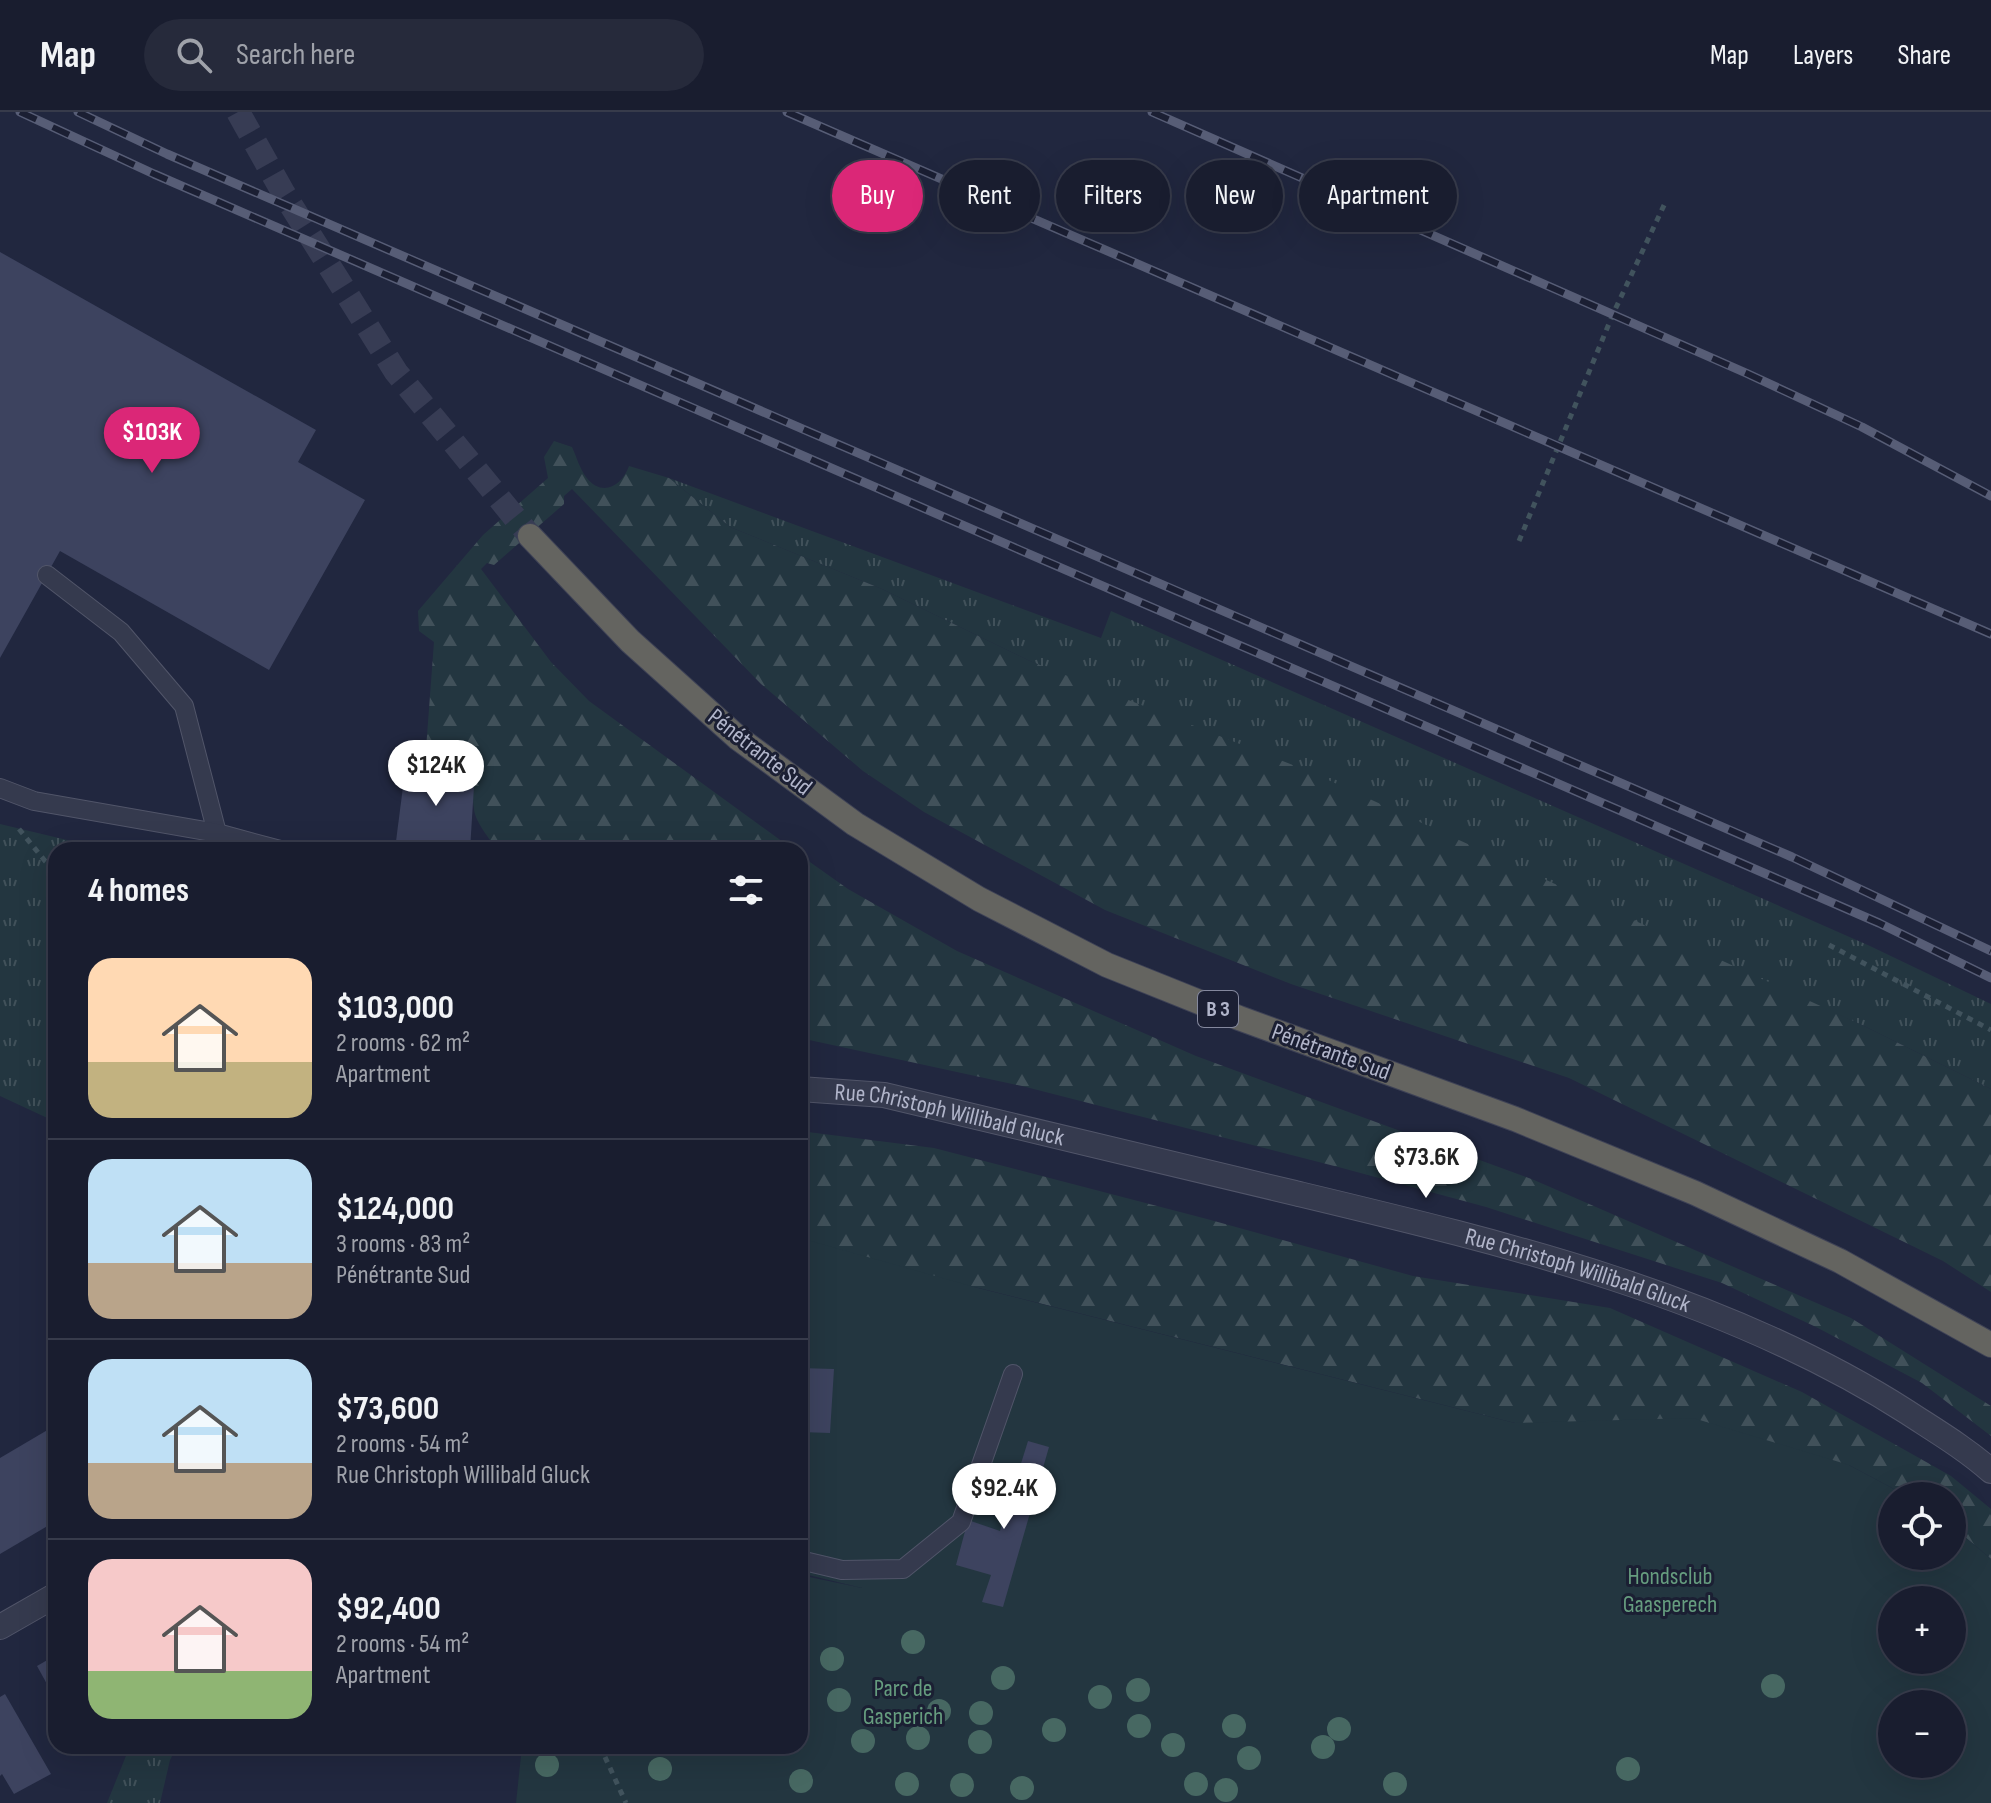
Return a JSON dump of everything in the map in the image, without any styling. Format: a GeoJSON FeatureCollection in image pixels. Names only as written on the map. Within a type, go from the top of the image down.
{"type":"FeatureCollection","features":[{"type":"Feature","properties":{"kind":"highway","name":"Pénétrante Sud"},"geometry":{"type":"LineString","coordinates":[[530,536],[630,641],[738,738],[855,824],[979,899],[1107,965],[1239,1018],[1515,1119],[1695,1193],[1840,1261],[1991,1345]]}},
{"type":"Feature","properties":{"kind":"street","name":"Rue Christoph Willibald Gluck"},"geometry":{"type":"LineString","coordinates":[[808,1090],[884,1095],[1474,1236],[1571,1264],[1762,1336],[1857,1380],[1973,1455],[1991,1471]]}},
{"type":"Feature","properties":{"kind":"street"},"geometry":{"type":"LineString","coordinates":[[0,1627],[48,1600]]}},
{"type":"Feature","properties":{"kind":"lane"},"geometry":{"type":"LineString","coordinates":[[47,575],[121,632],[184,706],[217,833]]}},
{"type":"Feature","properties":{"kind":"lane"},"geometry":{"type":"LineString","coordinates":[[0,788],[34,801],[217,833],[250,842]]}},
{"type":"Feature","properties":{"kind":"lane"},"geometry":{"type":"LineString","coordinates":[[808,1562],[842,1570],[903,1569],[961,1522],[1013,1374]]}},
{"type":"Feature","properties":{"kind":"path"},"geometry":{"type":"LineString","coordinates":[[1519,541],[1613,314],[1666,201]]}},
{"type":"Feature","properties":{"kind":"path"},"geometry":{"type":"LineString","coordinates":[[21,829],[48,863]]}},
{"type":"Feature","properties":{"kind":"path"},"geometry":{"type":"LineString","coordinates":[[1829,945],[1991,1030]]}},
{"type":"Feature","properties":{"kind":"path"},"geometry":{"type":"LineString","coordinates":[[604,1754],[626,1803]]}},
{"type":"Feature","properties":{"kind":"green space"},"geometry":{"type":"Polygon","coordinates":[[[554,441],[572,447],[584,474],[598,487],[617,484],[629,466],[669,478],[730,527],[882,589],[1030,661],[1313,773],[1862,1025],[1991,1089],[1991,1292],[1943,1261],[1569,1078],[1291,984],[1105,910],[924,812],[863,771],[761,684],[572,489],[564,496],[564,504],[494,565],[487,563],[481,569],[551,662],[589,701],[783,842],[491,842],[477,819],[472,784],[463,768],[456,762],[414,767],[395,765],[396,747],[426,749],[434,642],[419,631],[418,611],[483,535],[548,478],[544,457],[554,441]]]}},
{"type":"Feature","properties":{"kind":"green space"},"geometry":{"type":"Polygon","coordinates":[[[669,478],[1101,638],[1111,611],[1870,946],[1991,1004],[1991,1089],[1862,1025],[1030,661],[882,589],[730,527],[669,478]]]}},
{"type":"Feature","properties":{"kind":"green space"},"geometry":{"type":"Polygon","coordinates":[[[0,824],[75,842],[48,842],[48,1118],[0,1096],[0,824]]]}},
{"type":"Feature","properties":{"kind":"green space"},"geometry":{"type":"Polygon","coordinates":[[[808,861],[848,889],[957,951],[1196,1056],[1534,1180],[1851,1318],[1991,1406],[1991,1436],[1922,1383],[1816,1327],[1722,1283],[1486,1207],[1022,1086],[808,1040],[808,861]]]}},
{"type":"Feature","properties":{"kind":"green space"},"geometry":{"type":"Polygon","coordinates":[[[808,1132],[934,1148],[1413,1276],[1610,1308],[1802,1392],[1958,1482],[1881,1482],[1849,1465],[1634,1732],[1515,1423],[979,1288],[808,1256],[808,1132]]]}},
{"type":"Feature","properties":{"kind":"green space","name":"Hondsclub Gaasperech"},"geometry":{"type":"Polygon","coordinates":[[[808,1240],[978,1288],[1515,1423],[1693,1418],[1849,1465],[1881,1482],[1878,1482],[1878,1570],[1966,1570],[1966,1538],[1991,1559],[1991,1803],[516,1803],[521,1754],[808,1754],[808,1577],[862,1588],[808,1575],[808,1240]]]}},
{"type":"Feature","properties":{"kind":"green space"},"geometry":{"type":"Polygon","coordinates":[[[1966,1488],[1991,1509],[1991,1559],[1966,1538],[1966,1488]]]}},
{"type":"Feature","properties":{"kind":"green space"},"geometry":{"type":"Polygon","coordinates":[[[127,1754],[173,1754],[160,1803],[107,1803],[127,1754]]]}},
{"type":"Feature","properties":{"kind":"building"},"geometry":{"type":"Polygon","coordinates":[[[0,252],[316,430],[298,462],[365,500],[269,670],[60,551],[0,658],[0,252]]]}},
{"type":"Feature","properties":{"kind":"building"},"geometry":{"type":"Polygon","coordinates":[[[442,758],[456,762],[467,772],[474,786],[470,842],[396,842],[404,779],[414,767],[427,760],[442,758]]]}},
{"type":"Feature","properties":{"kind":"building"},"geometry":{"type":"Polygon","coordinates":[[[808,1368],[834,1369],[830,1433],[808,1432],[808,1368]]]}},
{"type":"Feature","properties":{"kind":"building"},"geometry":{"type":"Polygon","coordinates":[[[48,1430],[48,1526],[0,1554],[0,1458],[48,1430]]]}},
{"type":"Feature","properties":{"kind":"building"},"geometry":{"type":"Polygon","coordinates":[[[1028,1441],[1049,1447],[1003,1607],[982,1602],[991,1575],[956,1565],[968,1520],[1000,1531],[1028,1441]]]}},
{"type":"Feature","properties":{"kind":"building"},"geometry":{"type":"Polygon","coordinates":[[[48,1660],[48,1686],[37,1666],[48,1660]]]}},
{"type":"Feature","properties":{"kind":"building"},"geometry":{"type":"Polygon","coordinates":[[[5,1694],[51,1774],[14,1794],[2,1774],[0,1776],[0,1697],[5,1694]]]}},
{"type":"Feature","properties":{"kind":"tunnel"},"geometry":{"type":"LineString","coordinates":[[238,112],[284,194],[396,372],[530,536]]}},
{"type":"Feature","properties":{"kind":"railway"},"geometry":{"type":"LineString","coordinates":[[20,112],[154,174],[1879,923],[1991,978]]}},
{"type":"Feature","properties":{"kind":"railway"},"geometry":{"type":"LineString","coordinates":[[78,112],[167,154],[1792,857],[1991,951]]}},
{"type":"Feature","properties":{"kind":"railway"},"geometry":{"type":"LineString","coordinates":[[787,112],[1991,634]]}},
{"type":"Feature","properties":{"kind":"railway"},"geometry":{"type":"LineString","coordinates":[[1152,112],[1746,373],[1862,427],[1991,496]]}},
{"type":"Feature","properties":{"kind":"park label","name":"Parc de Gasperich"},"geometry":{"type":"Point","coordinates":[903,1702]}}]}
